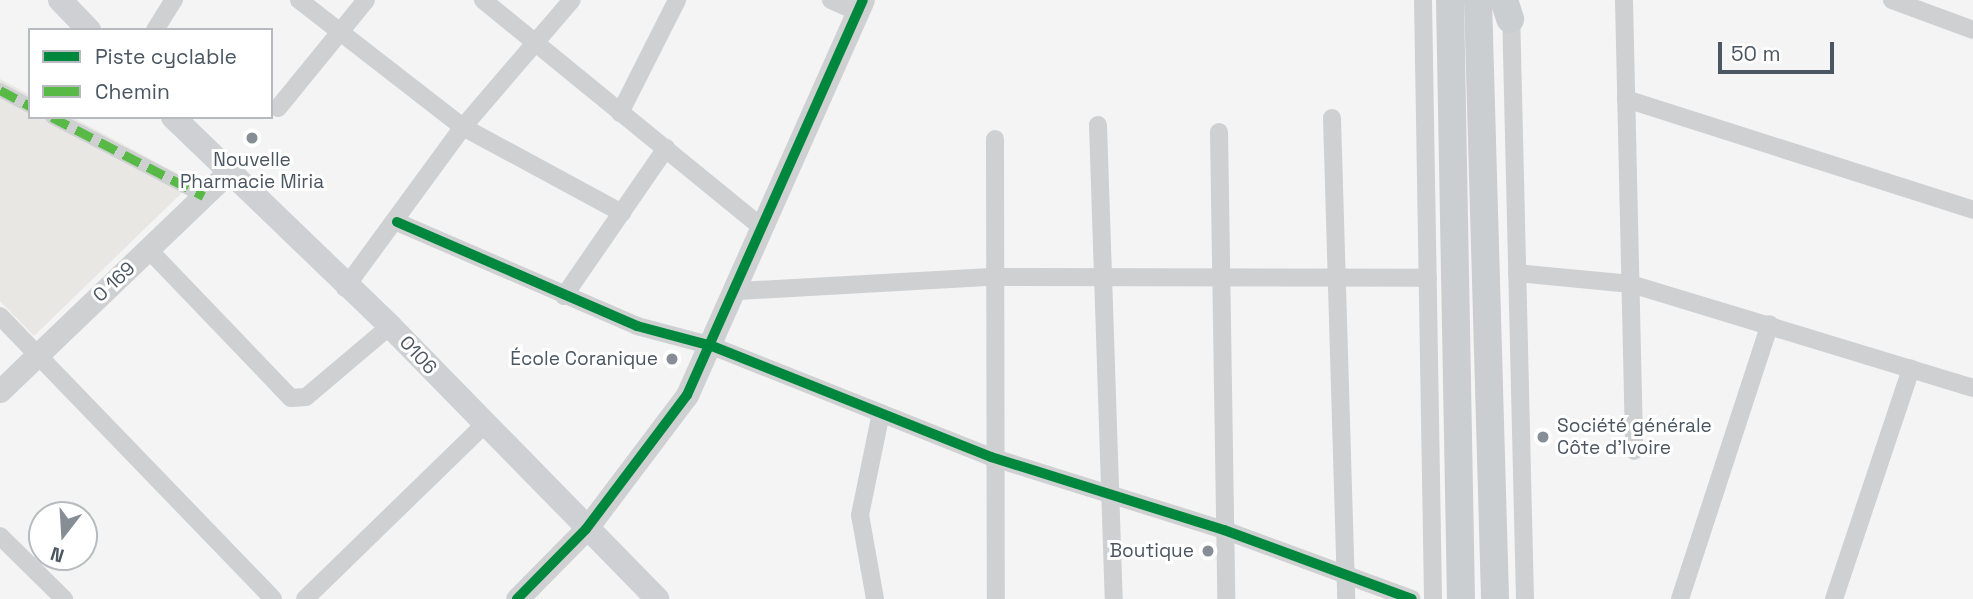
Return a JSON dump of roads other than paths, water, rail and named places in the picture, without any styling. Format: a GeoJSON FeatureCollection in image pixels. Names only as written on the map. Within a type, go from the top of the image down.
{"type":"FeatureCollection","features":[{"type":"Feature","properties":{"kind":"main road"},"geometry":{"type":"LineString","coordinates":[[60,0],[87,28]]}},
{"type":"Feature","properties":{"kind":"main road"},"geometry":{"type":"LineString","coordinates":[[1450,0],[1461,599]]}},
{"type":"Feature","properties":{"kind":"main road"},"geometry":{"type":"LineString","coordinates":[[1478,0],[1495,599]]}},
{"type":"Feature","properties":{"kind":"main road","name":"O106"},"geometry":{"type":"LineString","coordinates":[[175,119],[345,288],[390,326],[657,599]]}},
{"type":"Feature","properties":{"kind":"street"},"geometry":{"type":"LineString","coordinates":[[156,28],[174,0]]}},
{"type":"Feature","properties":{"kind":"street"},"geometry":{"type":"LineString","coordinates":[[299,0],[463,127],[622,213]]}},
{"type":"Feature","properties":{"kind":"street"},"geometry":{"type":"LineString","coordinates":[[278,108],[366,0]]}},
{"type":"Feature","properties":{"kind":"street"},"geometry":{"type":"LineString","coordinates":[[483,0],[763,228]]}},
{"type":"Feature","properties":{"kind":"street"},"geometry":{"type":"LineString","coordinates":[[345,288],[397,222],[463,127],[572,0]]}},
{"type":"Feature","properties":{"kind":"street"},"geometry":{"type":"LineString","coordinates":[[620,113],[677,0]]}},
{"type":"Feature","properties":{"kind":"street"},"geometry":{"type":"LineString","coordinates":[[517,599],[586,528],[673,419],[712,346],[738,292],[763,228],[861,6],[831,0]]}},
{"type":"Feature","properties":{"kind":"street"},"geometry":{"type":"LineString","coordinates":[[1423,0],[1433,599]]}},
{"type":"Feature","properties":{"kind":"street"},"geometry":{"type":"LineString","coordinates":[[1624,0],[1634,451]]}},
{"type":"Feature","properties":{"kind":"street"},"geometry":{"type":"LineString","coordinates":[[1892,0],[1973,30]]}},
{"type":"Feature","properties":{"kind":"street"},"geometry":{"type":"LineString","coordinates":[[1509,6],[1525,599]]}},
{"type":"Feature","properties":{"kind":"street"},"geometry":{"type":"LineString","coordinates":[[0,90],[28,105]]}},
{"type":"Feature","properties":{"kind":"street"},"geometry":{"type":"LineString","coordinates":[[1626,99],[1973,210]]}},
{"type":"Feature","properties":{"kind":"street"},"geometry":{"type":"LineString","coordinates":[[1332,118],[1346,599]]}},
{"type":"Feature","properties":{"kind":"street"},"geometry":{"type":"LineString","coordinates":[[56,119],[204,196]]}},
{"type":"Feature","properties":{"kind":"street"},"geometry":{"type":"LineString","coordinates":[[1098,125],[1113,494],[1114,599]]}},
{"type":"Feature","properties":{"kind":"street"},"geometry":{"type":"LineString","coordinates":[[1219,132],[1226,599]]}},
{"type":"Feature","properties":{"kind":"street"},"geometry":{"type":"LineString","coordinates":[[995,139],[991,277],[991,457],[996,599]]}},
{"type":"Feature","properties":{"kind":"street"},"geometry":{"type":"LineString","coordinates":[[564,296],[666,148]]}},
{"type":"Feature","properties":{"kind":"street","name":"O 169"},"geometry":{"type":"LineString","coordinates":[[0,391],[227,173]]}},
{"type":"Feature","properties":{"kind":"street"},"geometry":{"type":"LineString","coordinates":[[397,222],[564,296],[712,346],[991,457],[1224,530],[1412,599]]}},
{"type":"Feature","properties":{"kind":"street"},"geometry":{"type":"LineString","coordinates":[[149,250],[291,398],[306,397],[390,326]]}},
{"type":"Feature","properties":{"kind":"street"},"geometry":{"type":"LineString","coordinates":[[1517,273],[1631,284],[1770,324],[1973,388]]}},
{"type":"Feature","properties":{"kind":"street"},"geometry":{"type":"LineString","coordinates":[[738,292],[991,277],[1105,281],[1335,274],[1428,278]]}},
{"type":"Feature","properties":{"kind":"street"},"geometry":{"type":"LineString","coordinates":[[0,316],[273,599]]}},
{"type":"Feature","properties":{"kind":"street"},"geometry":{"type":"LineString","coordinates":[[1680,599],[1770,324]]}},
{"type":"Feature","properties":{"kind":"street"},"geometry":{"type":"LineString","coordinates":[[1834,599],[1911,369]]}},
{"type":"Feature","properties":{"kind":"street"},"geometry":{"type":"LineString","coordinates":[[875,599],[860,515],[881,413]]}},
{"type":"Feature","properties":{"kind":"street"},"geometry":{"type":"LineString","coordinates":[[305,599],[484,425]]}},
{"type":"Feature","properties":{"kind":"street"},"geometry":{"type":"LineString","coordinates":[[0,536],[64,599]]}},
{"type":"Feature","properties":{"kind":"place","name":"Nouvelle Pharmacie Miria"},"geometry":{"type":"Point","coordinates":[252,138]}},
{"type":"Feature","properties":{"kind":"place","name":"École Coranique"},"geometry":{"type":"Point","coordinates":[672,359]}},
{"type":"Feature","properties":{"kind":"place","name":"Société générale Côte d’Ivoire"},"geometry":{"type":"Point","coordinates":[1543,437]}},
{"type":"Feature","properties":{"kind":"place","name":"Boutique"},"geometry":{"type":"Point","coordinates":[1208,551]}}]}
